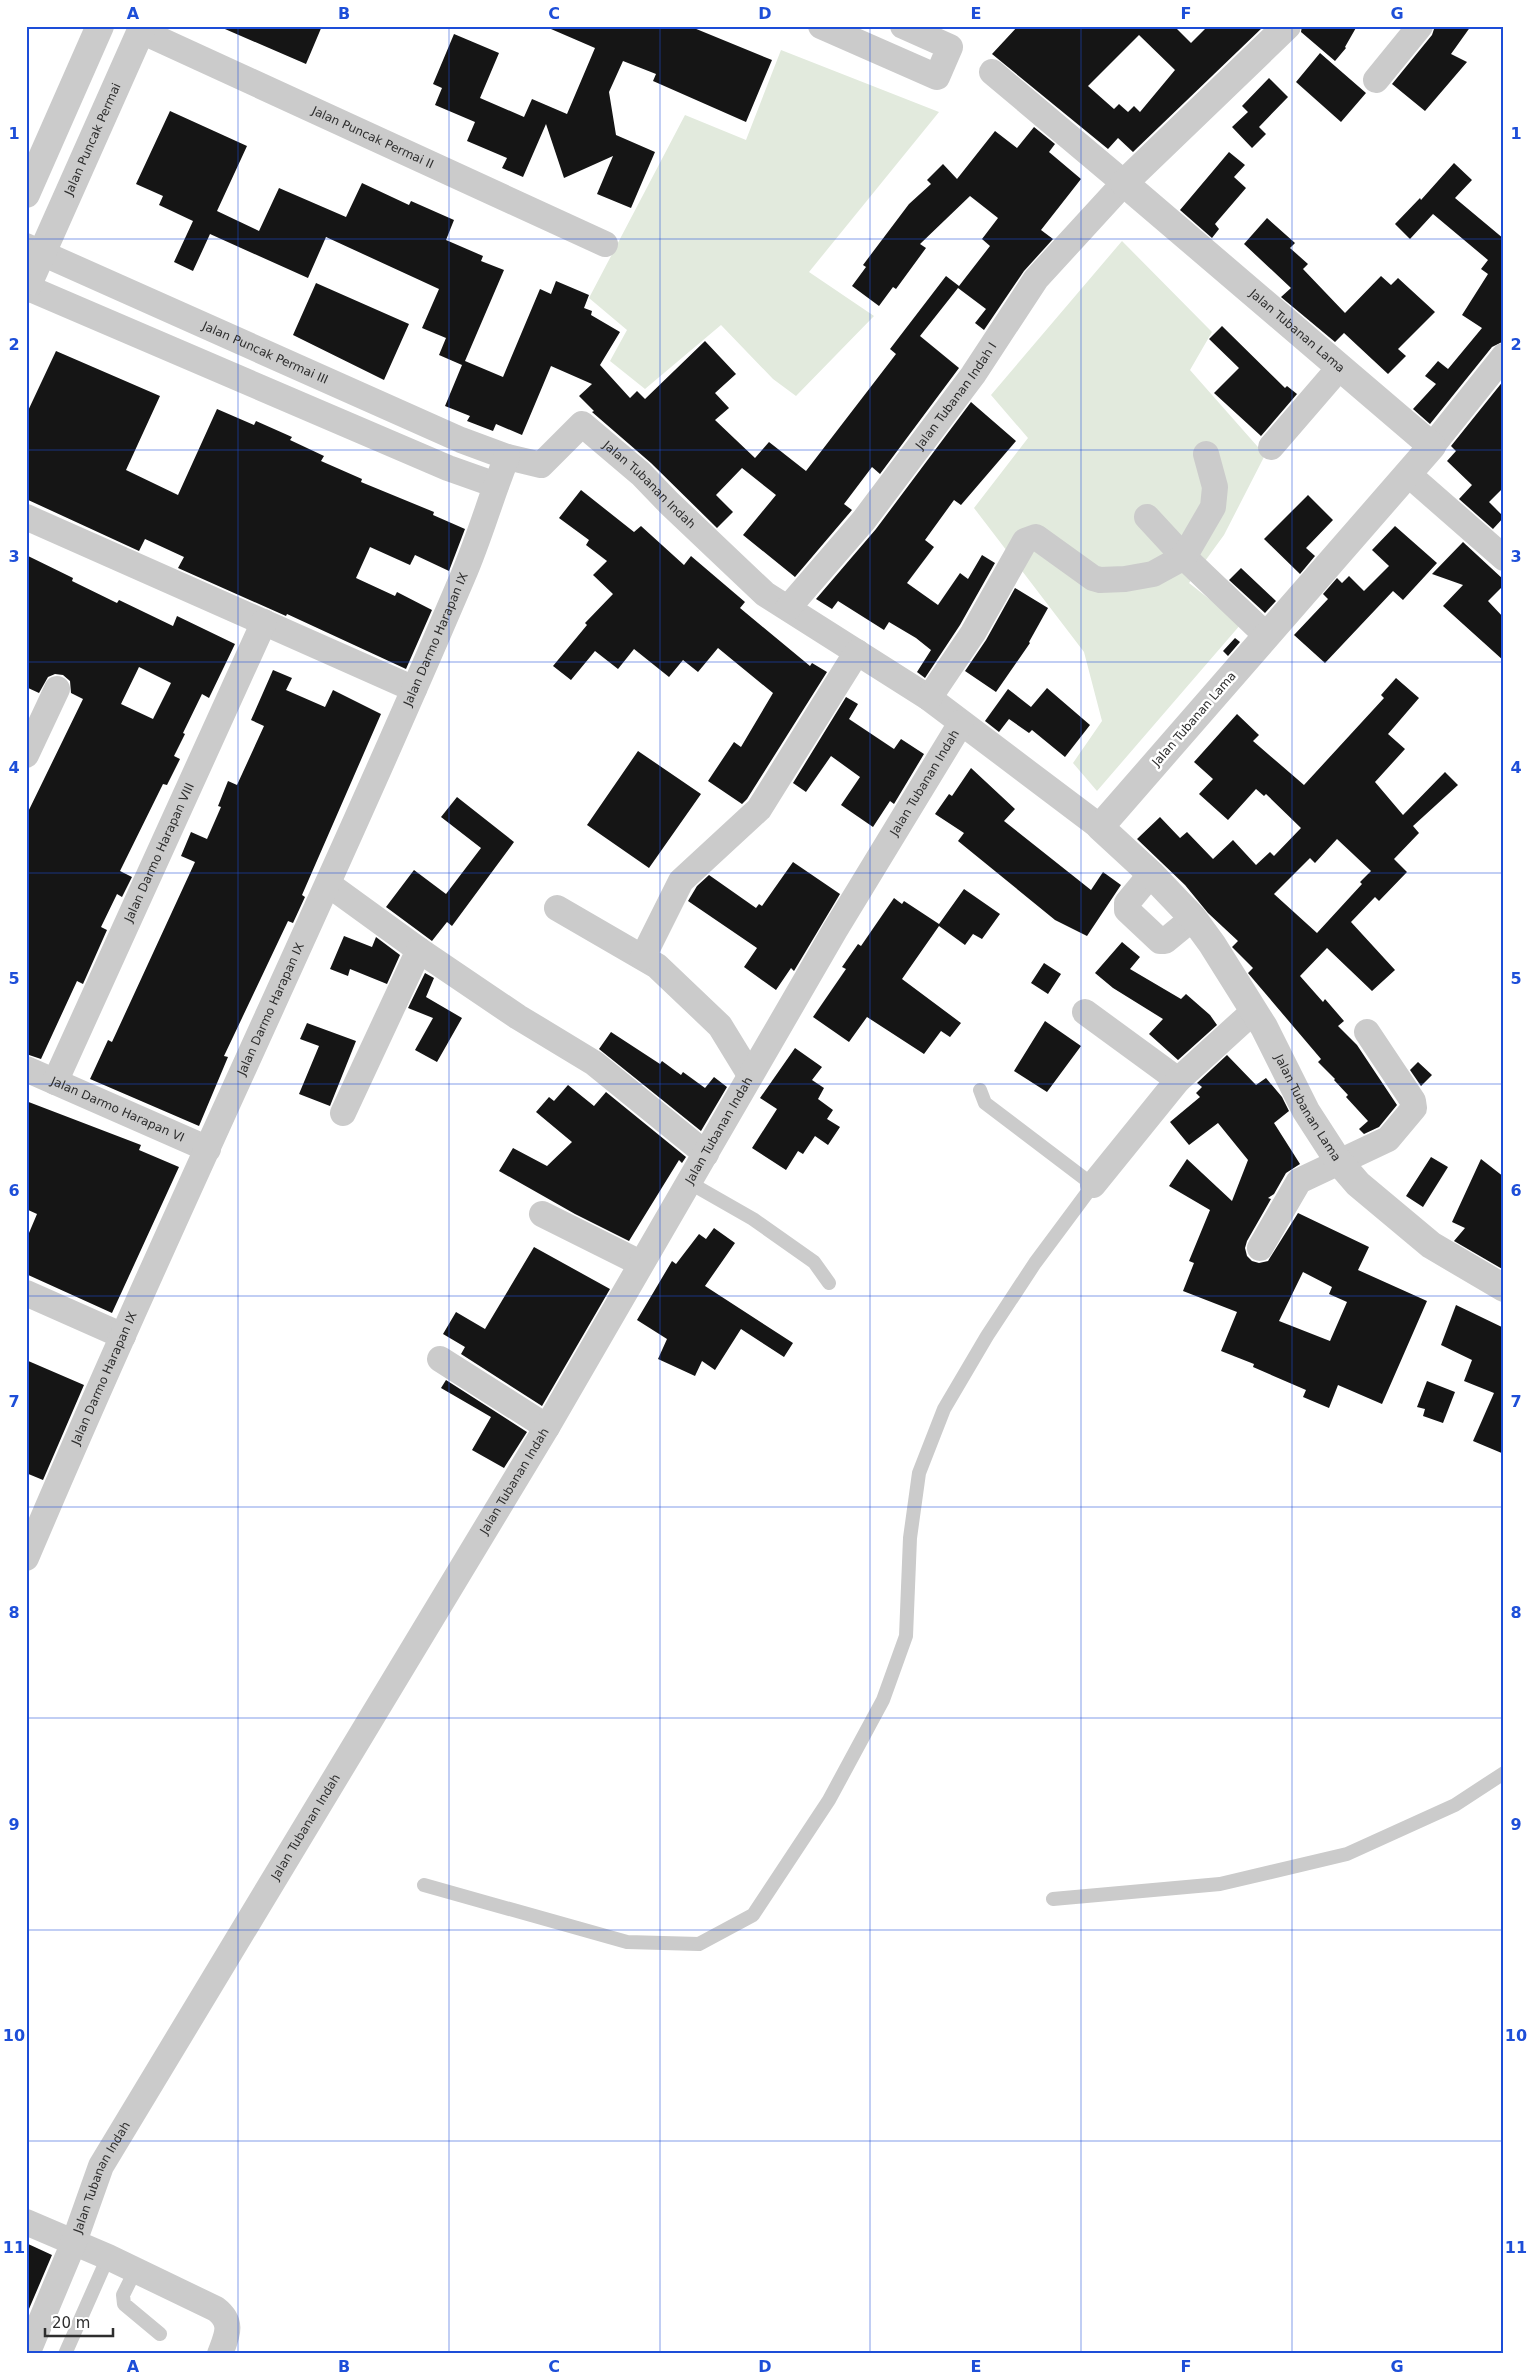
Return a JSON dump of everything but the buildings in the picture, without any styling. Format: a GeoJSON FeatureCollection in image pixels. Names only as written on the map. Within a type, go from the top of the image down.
{"type":"FeatureCollection","features":[{"type":"Feature","properties":{"kind":"street"},"geometry":{"type":"LineString","coordinates":[[26,194],[100,26]]}},
{"type":"Feature","properties":{"kind":"street"},"geometry":{"type":"LineString","coordinates":[[821,26],[937,77],[950,47],[903,26]]}},
{"type":"Feature","properties":{"kind":"street"},"geometry":{"type":"LineString","coordinates":[[1124,183],[1286,26]]}},
{"type":"Feature","properties":{"kind":"street"},"geometry":{"type":"LineString","coordinates":[[1376,80],[1420,26]]}},
{"type":"Feature","properties":{"kind":"street","name":"Jalan Puncak Permai II"},"geometry":{"type":"LineString","coordinates":[[142,28],[605,244]]}},
{"type":"Feature","properties":{"kind":"street","name":"Jalan Puncak Permai"},"geometry":{"type":"LineString","coordinates":[[26,288],[34,249],[142,28]]}},
{"type":"Feature","properties":{"kind":"street","name":"Jalan Tubanan Lama"},"geometry":{"type":"LineString","coordinates":[[992,72],[1432,446],[1100,827],[1151,874],[1193,918],[1254,1011],[1306,1111],[1339,1162],[1358,1184],[1431,1245],[1504,1288]]}},
{"type":"Feature","properties":{"kind":"street","name":"Jalan Tubanan Indah I"},"geometry":{"type":"LineString","coordinates":[[788,608],[864,520],[973,375],[1036,279],[1124,183]]}},
{"type":"Feature","properties":{"kind":"street","name":"Jalan Puncak Permai III"},"geometry":{"type":"LineString","coordinates":[[34,249],[461,440],[508,457]]}},
{"type":"Feature","properties":{"kind":"street"},"geometry":{"type":"LineString","coordinates":[[26,288],[448,468],[496,485]]}},
{"type":"Feature","properties":{"kind":"street"},"geometry":{"type":"LineString","coordinates":[[1432,446],[1504,356]]}},
{"type":"Feature","properties":{"kind":"street"},"geometry":{"type":"LineString","coordinates":[[1271,447],[1340,367]]}},
{"type":"Feature","properties":{"kind":"street","name":"Jalan Tubanan Indah"},"geometry":{"type":"LineString","coordinates":[[508,457],[540,465],[582,424],[641,474],[765,594],[929,698],[1100,827]]}},
{"type":"Feature","properties":{"kind":"street"},"geometry":{"type":"LineString","coordinates":[[929,698],[973,633],[1025,541],[1030,538],[1036,538],[1083,572],[1100,580],[1153,574],[1184,557],[1213,507],[1215,487],[1206,454]]}},
{"type":"Feature","properties":{"kind":"street","name":"Jalan Darmo Harapan IX"},"geometry":{"type":"LineString","coordinates":[[28,1548],[414,689],[465,572],[508,457]]}},
{"type":"Feature","properties":{"kind":"street"},"geometry":{"type":"LineString","coordinates":[[1408,474],[1504,558]]}},
{"type":"Feature","properties":{"kind":"street"},"geometry":{"type":"LineString","coordinates":[[26,517],[414,689]]}},
{"type":"Feature","properties":{"kind":"street"},"geometry":{"type":"LineString","coordinates":[[1147,517],[1184,557],[1267,636]]}},
{"type":"Feature","properties":{"kind":"street","name":"Jalan Darmo Harapan VIII"},"geometry":{"type":"LineString","coordinates":[[55,1082],[264,622]]}},
{"type":"Feature","properties":{"kind":"street"},"geometry":{"type":"LineString","coordinates":[[643,957],[681,881],[759,809],[857,652]]}},
{"type":"Feature","properties":{"kind":"street"},"geometry":{"type":"LineString","coordinates":[[26,755],[35,714],[57,689]]}},
{"type":"Feature","properties":{"kind":"street","name":"Jalan Tubanan Indah"},"geometry":{"type":"LineString","coordinates":[[29,2344],[74,2242],[101,2166],[379,1701],[547,1427],[640,1263],[690,1183],[840,922],[961,723]]}},
{"type":"Feature","properties":{"kind":"street"},"geometry":{"type":"LineString","coordinates":[[1151,874],[1127,903],[1127,910],[1160,941],[1165,941],[1193,918]]}},
{"type":"Feature","properties":{"kind":"street"},"geometry":{"type":"LineString","coordinates":[[328,884],[419,950],[518,1017],[594,1063],[706,1154]]}},
{"type":"Feature","properties":{"kind":"street"},"geometry":{"type":"LineString","coordinates":[[557,908],[657,966],[720,1026],[750,1076]]}},
{"type":"Feature","properties":{"kind":"street"},"geometry":{"type":"LineString","coordinates":[[343,1114],[419,950]]}},
{"type":"Feature","properties":{"kind":"street"},"geometry":{"type":"LineString","coordinates":[[1093,1185],[1178,1080],[1254,1011]]}},
{"type":"Feature","properties":{"kind":"street"},"geometry":{"type":"LineString","coordinates":[[1085,1012],[1178,1080]]}},
{"type":"Feature","properties":{"kind":"street"},"geometry":{"type":"LineString","coordinates":[[1260,1248],[1294,1185],[1315,1172],[1388,1139],[1414,1108],[1413,1101],[1367,1032]]}},
{"type":"Feature","properties":{"kind":"street","name":"Jalan Darmo Harapan VI"},"geometry":{"type":"LineString","coordinates":[[26,1069],[208,1150]]}},
{"type":"Feature","properties":{"kind":"street"},"geometry":{"type":"LineString","coordinates":[[542,1214],[640,1263]]}},
{"type":"Feature","properties":{"kind":"street"},"geometry":{"type":"LineString","coordinates":[[26,1293],[123,1336]]}},
{"type":"Feature","properties":{"kind":"street"},"geometry":{"type":"LineString","coordinates":[[440,1359],[547,1427]]}},
{"type":"Feature","properties":{"kind":"street"},"geometry":{"type":"LineString","coordinates":[[26,2222],[108,2257],[216,2309],[227,2319],[223,2345]]}},
{"type":"Feature","properties":{"kind":"lane"},"geometry":{"type":"LineString","coordinates":[[424,1885],[627,1942],[700,1944],[754,1915],[829,1800],[883,1700],[906,1636],[910,1538],[919,1473],[944,1409],[1035,1262],[1093,1185],[985,1103],[980,1090]]}},
{"type":"Feature","properties":{"kind":"lane"},"geometry":{"type":"LineString","coordinates":[[690,1183],[753,1219],[814,1262],[828,1283]]}},
{"type":"Feature","properties":{"kind":"lane"},"geometry":{"type":"LineString","coordinates":[[1053,1899],[1220,1884],[1347,1854],[1455,1805],[1504,1773]]}},
{"type":"Feature","properties":{"kind":"lane"},"geometry":{"type":"LineString","coordinates":[[65,2354],[108,2257]]}},
{"type":"Feature","properties":{"kind":"lane"},"geometry":{"type":"LineString","coordinates":[[135,2271],[123,2295],[124,2304],[160,2334]]}},
{"type":"Feature","properties":{"kind":"shaded area"},"geometry":{"type":"Polygon","coordinates":[[[781,50],[939,112],[809,272],[874,316],[796,396],[773,379],[721,325],[645,389],[610,361],[627,330],[589,298],[685,115],[746,140],[781,50]]]}},
{"type":"Feature","properties":{"kind":"shaded area"},"geometry":{"type":"Polygon","coordinates":[[[1122,241],[1212,332],[1190,370],[1265,455],[1224,535],[1189,583],[1241,624],[1097,791],[1073,763],[1102,721],[1084,652],[974,508],[1028,438],[991,395],[1122,241]]]}}]}
